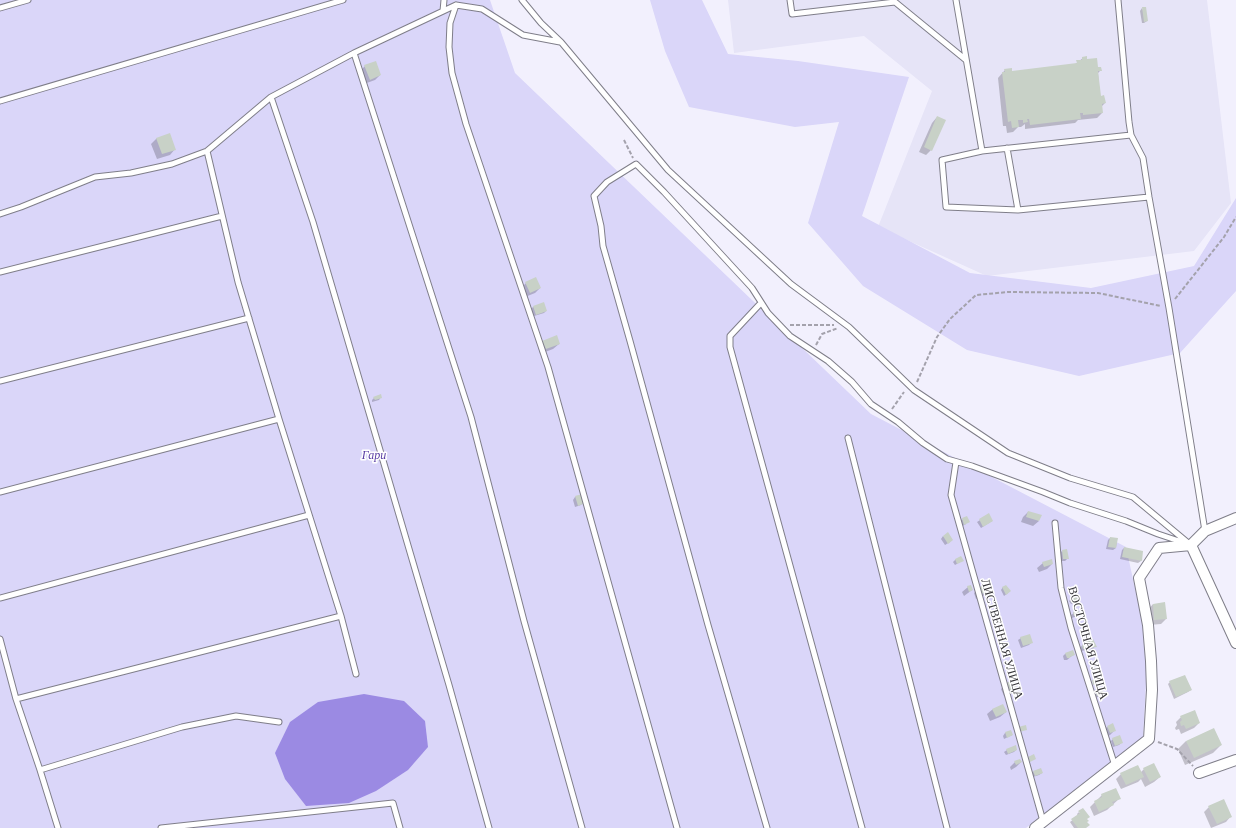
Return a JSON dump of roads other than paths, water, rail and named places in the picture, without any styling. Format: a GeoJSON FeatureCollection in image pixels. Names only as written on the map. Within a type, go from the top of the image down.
{"type":"FeatureCollection","features":[{"type":"Feature","properties":{"kind":"street"},"geometry":{"type":"LineString","coordinates":[[1039,825],[1149,738],[1152,690],[1151,661],[1148,625],[1139,578],[1159,548],[1190,545],[1205,531],[1236,518]]}},
{"type":"Feature","properties":{"kind":"street"},"geometry":{"type":"LineString","coordinates":[[1190,545],[1236,643]]}},
{"type":"Feature","properties":{"kind":"street"},"geometry":{"type":"LineString","coordinates":[[1199,773],[1236,760]]}},
{"type":"Feature","properties":{"kind":"lane"},"geometry":{"type":"LineString","coordinates":[[0,8],[28,0]]}},
{"type":"Feature","properties":{"kind":"lane"},"geometry":{"type":"LineString","coordinates":[[0,101],[342,0]]}},
{"type":"Feature","properties":{"kind":"lane"},"geometry":{"type":"LineString","coordinates":[[443,11],[444,0]]}},
{"type":"Feature","properties":{"kind":"lane"},"geometry":{"type":"LineString","coordinates":[[522,0],[541,23],[561,42],[668,170],[791,284],[846,325],[909,386],[1008,453],[1070,478],[1133,497],[1190,545]]}},
{"type":"Feature","properties":{"kind":"lane"},"geometry":{"type":"LineString","coordinates":[[790,0],[792,14],[901,0]]}},
{"type":"Feature","properties":{"kind":"lane"},"geometry":{"type":"LineString","coordinates":[[956,0],[982,151]]}},
{"type":"Feature","properties":{"kind":"lane"},"geometry":{"type":"LineString","coordinates":[[1118,0],[1131,135],[1143,158],[1205,531]]}},
{"type":"Feature","properties":{"kind":"lane"},"geometry":{"type":"LineString","coordinates":[[895,1],[966,60]]}},
{"type":"Feature","properties":{"kind":"lane"},"geometry":{"type":"LineString","coordinates":[[456,5],[450,24],[452,72],[466,124],[548,367],[677,828]]}},
{"type":"Feature","properties":{"kind":"lane"},"geometry":{"type":"LineString","coordinates":[[0,214],[95,177],[131,173],[172,164],[207,151],[271,97],[354,53],[456,5],[482,9],[523,35],[561,42]]}},
{"type":"Feature","properties":{"kind":"lane"},"geometry":{"type":"LineString","coordinates":[[354,53],[471,417],[524,621],[582,828]]}},
{"type":"Feature","properties":{"kind":"lane"},"geometry":{"type":"LineString","coordinates":[[271,97],[313,222],[449,685],[489,828]]}},
{"type":"Feature","properties":{"kind":"lane"},"geometry":{"type":"LineString","coordinates":[[1131,135],[982,151],[942,160],[946,207],[1018,210],[1149,197]]}},
{"type":"Feature","properties":{"kind":"lane"},"geometry":{"type":"LineString","coordinates":[[1008,148],[1018,210]]}},
{"type":"Feature","properties":{"kind":"lane"},"geometry":{"type":"LineString","coordinates":[[207,151],[238,282],[279,419],[342,616],[356,674]]}},
{"type":"Feature","properties":{"kind":"lane"},"geometry":{"type":"LineString","coordinates":[[767,828],[708,625],[603,246],[601,226],[594,196],[607,182],[636,164],[664,192],[752,288],[768,313],[790,336],[820,356],[852,382],[871,404],[947,459],[1043,492],[1070,503],[1126,520],[1158,534],[1190,545]]}},
{"type":"Feature","properties":{"kind":"lane"},"geometry":{"type":"LineString","coordinates":[[0,272],[222,216]]}},
{"type":"Feature","properties":{"kind":"lane"},"geometry":{"type":"LineString","coordinates":[[760,305],[730,336],[730,347],[862,828]]}},
{"type":"Feature","properties":{"kind":"lane"},"geometry":{"type":"LineString","coordinates":[[0,381],[249,318]]}},
{"type":"Feature","properties":{"kind":"lane"},"geometry":{"type":"LineString","coordinates":[[0,492],[279,419]]}},
{"type":"Feature","properties":{"kind":"lane"},"geometry":{"type":"LineString","coordinates":[[848,438],[947,828]]}},
{"type":"Feature","properties":{"kind":"lane","name":"ЛИСТВЕННАЯ УЛИЦА"},"geometry":{"type":"LineString","coordinates":[[956,462],[951,495],[1039,825]]}},
{"type":"Feature","properties":{"kind":"lane"},"geometry":{"type":"LineString","coordinates":[[0,598],[310,515]]}},
{"type":"Feature","properties":{"kind":"lane","name":"ВОСТОЧНАЯ УЛИЦА"},"geometry":{"type":"LineString","coordinates":[[1055,523],[1061,588],[1071,628],[1115,766]]}},
{"type":"Feature","properties":{"kind":"lane"},"geometry":{"type":"LineString","coordinates":[[16,699],[342,616]]}},
{"type":"Feature","properties":{"kind":"lane"},"geometry":{"type":"LineString","coordinates":[[0,639],[16,699],[58,828]]}},
{"type":"Feature","properties":{"kind":"lane"},"geometry":{"type":"LineString","coordinates":[[40,770],[182,727],[236,716],[279,722]]}},
{"type":"Feature","properties":{"kind":"lane"},"geometry":{"type":"LineString","coordinates":[[161,828],[393,803],[400,828]]}},
{"type":"Feature","properties":{"kind":"park label","name":"Гари"},"geometry":{"type":"Point","coordinates":[374,455]}}]}
